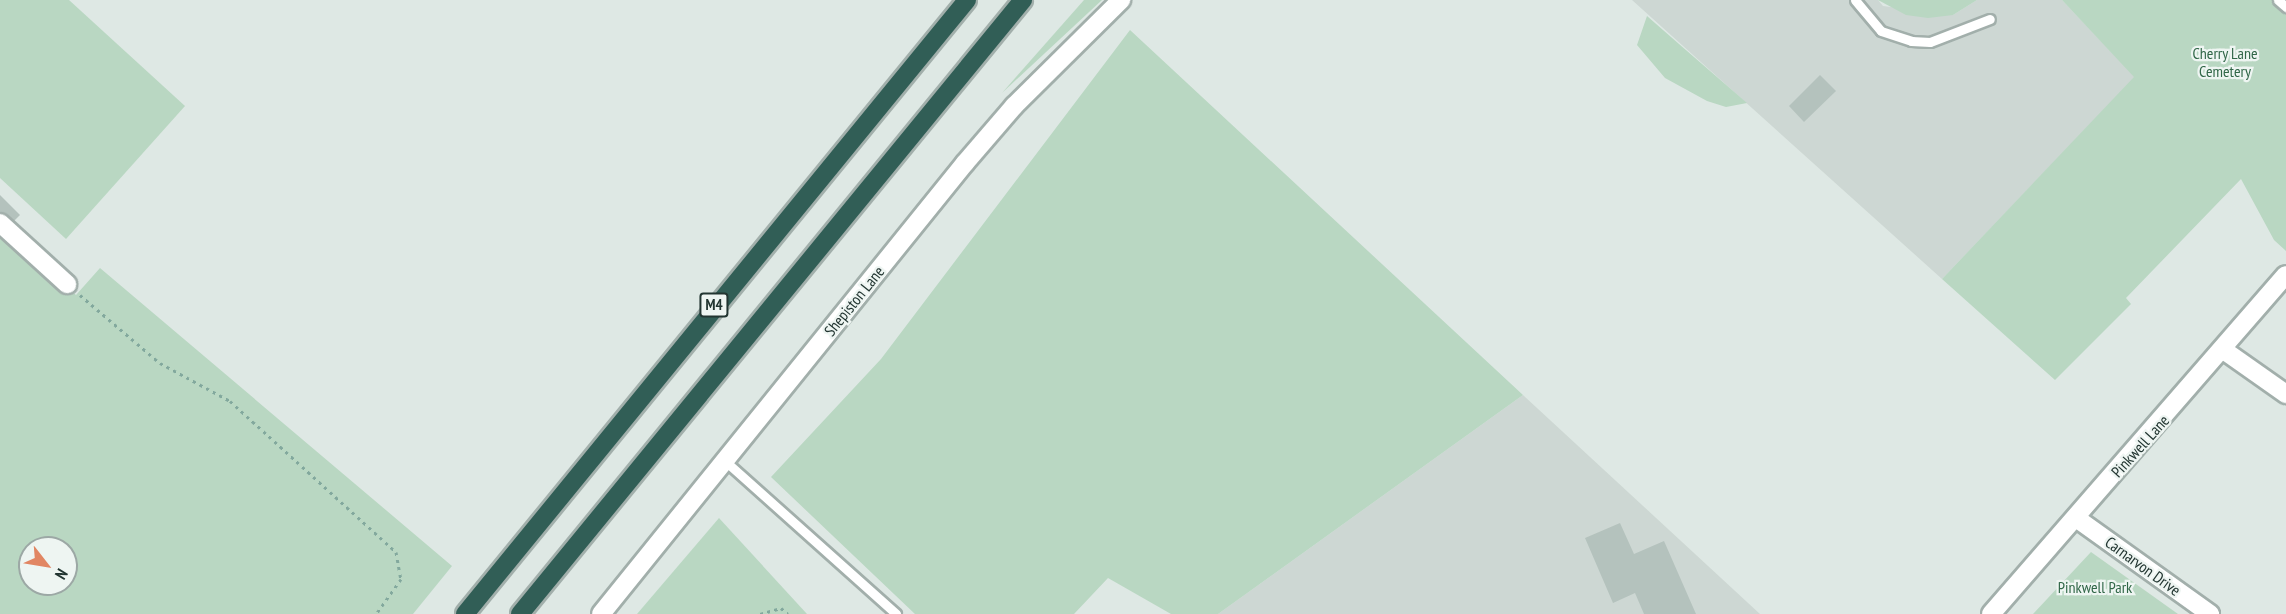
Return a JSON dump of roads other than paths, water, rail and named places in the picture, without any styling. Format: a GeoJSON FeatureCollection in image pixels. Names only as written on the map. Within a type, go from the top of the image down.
{"type":"FeatureCollection","features":[{"type":"Feature","properties":{"kind":"highway","name":"M4"},"geometry":{"type":"LineString","coordinates":[[465,614],[967,0]]}},
{"type":"Feature","properties":{"kind":"highway"},"geometry":{"type":"LineString","coordinates":[[520,614],[1023,0]]}},
{"type":"Feature","properties":{"kind":"street","name":"Shepiston Lane"},"geometry":{"type":"LineString","coordinates":[[601,614],[1014,106],[1121,0]]}},
{"type":"Feature","properties":{"kind":"street"},"geometry":{"type":"LineString","coordinates":[[0,223],[67,284]]}},
{"type":"Feature","properties":{"kind":"street","name":"Pinkwell Lane"},"geometry":{"type":"LineString","coordinates":[[1991,614],[2225,351],[2286,275]]}},
{"type":"Feature","properties":{"kind":"street"},"geometry":{"type":"LineString","coordinates":[[2225,351],[2286,394]]}},
{"type":"Feature","properties":{"kind":"street","name":"Carnarvon Drive"},"geometry":{"type":"LineString","coordinates":[[2076,518],[2210,614]]}},
{"type":"Feature","properties":{"kind":"lane"},"geometry":{"type":"LineString","coordinates":[[1855,0],[1881,31],[1911,41],[1930,42],[1990,19]]}},
{"type":"Feature","properties":{"kind":"lane"},"geometry":{"type":"LineString","coordinates":[[2278,0],[2286,7]]}},
{"type":"Feature","properties":{"kind":"lane"},"geometry":{"type":"LineString","coordinates":[[724,460],[896,614]]}},
{"type":"Feature","properties":{"kind":"park label","name":"Cherry Lane Cemetery"},"geometry":{"type":"Point","coordinates":[2225,62]}},
{"type":"Feature","properties":{"kind":"park label","name":"Pinkwell Park"},"geometry":{"type":"Point","coordinates":[2095,587]}}]}
